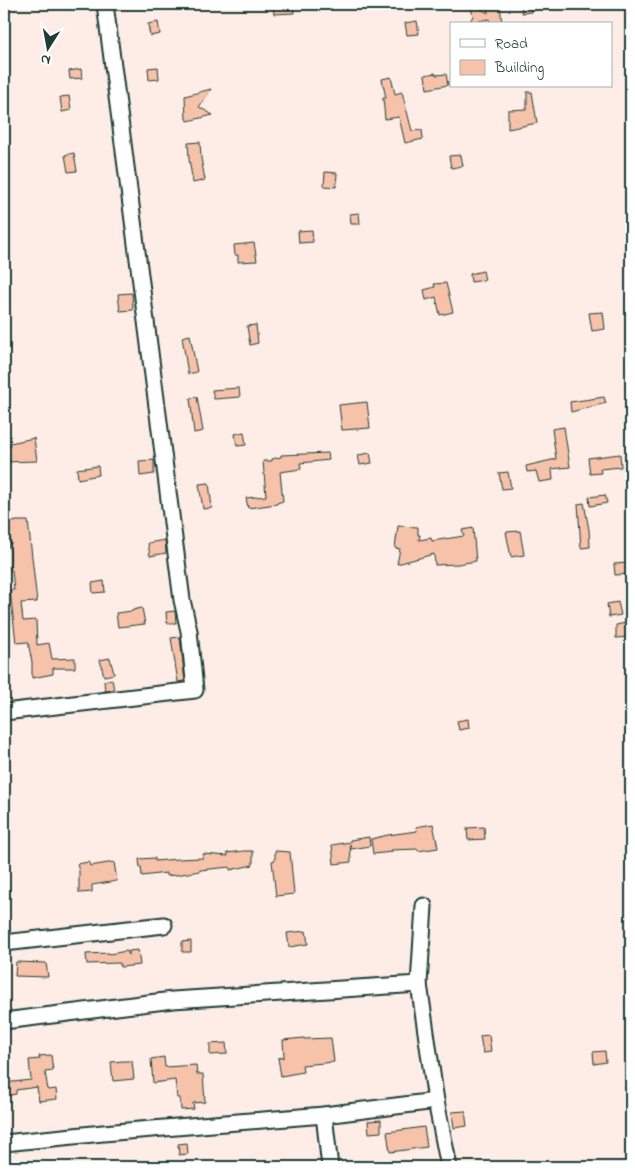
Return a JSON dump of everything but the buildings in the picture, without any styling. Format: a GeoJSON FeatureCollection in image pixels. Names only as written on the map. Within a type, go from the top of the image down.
{"type":"FeatureCollection","features":[{"type":"Feature","properties":{"kind":"street"},"geometry":{"type":"LineString","coordinates":[[4,712],[195,690],[189,631],[179,580],[105,4]]}},
{"type":"Feature","properties":{"kind":"street"},"geometry":{"type":"LineString","coordinates":[[424,906],[419,984],[436,1101],[450,1167]]}},
{"type":"Feature","properties":{"kind":"street"},"geometry":{"type":"LineString","coordinates":[[4,943],[164,925]]}},
{"type":"Feature","properties":{"kind":"street"},"geometry":{"type":"LineString","coordinates":[[4,1022],[173,1000],[419,984]]}},
{"type":"Feature","properties":{"kind":"street"},"geometry":{"type":"LineString","coordinates":[[4,1143],[103,1132],[324,1116],[436,1101]]}},
{"type":"Feature","properties":{"kind":"street"},"geometry":{"type":"LineString","coordinates":[[324,1116],[330,1167]]}}]}
